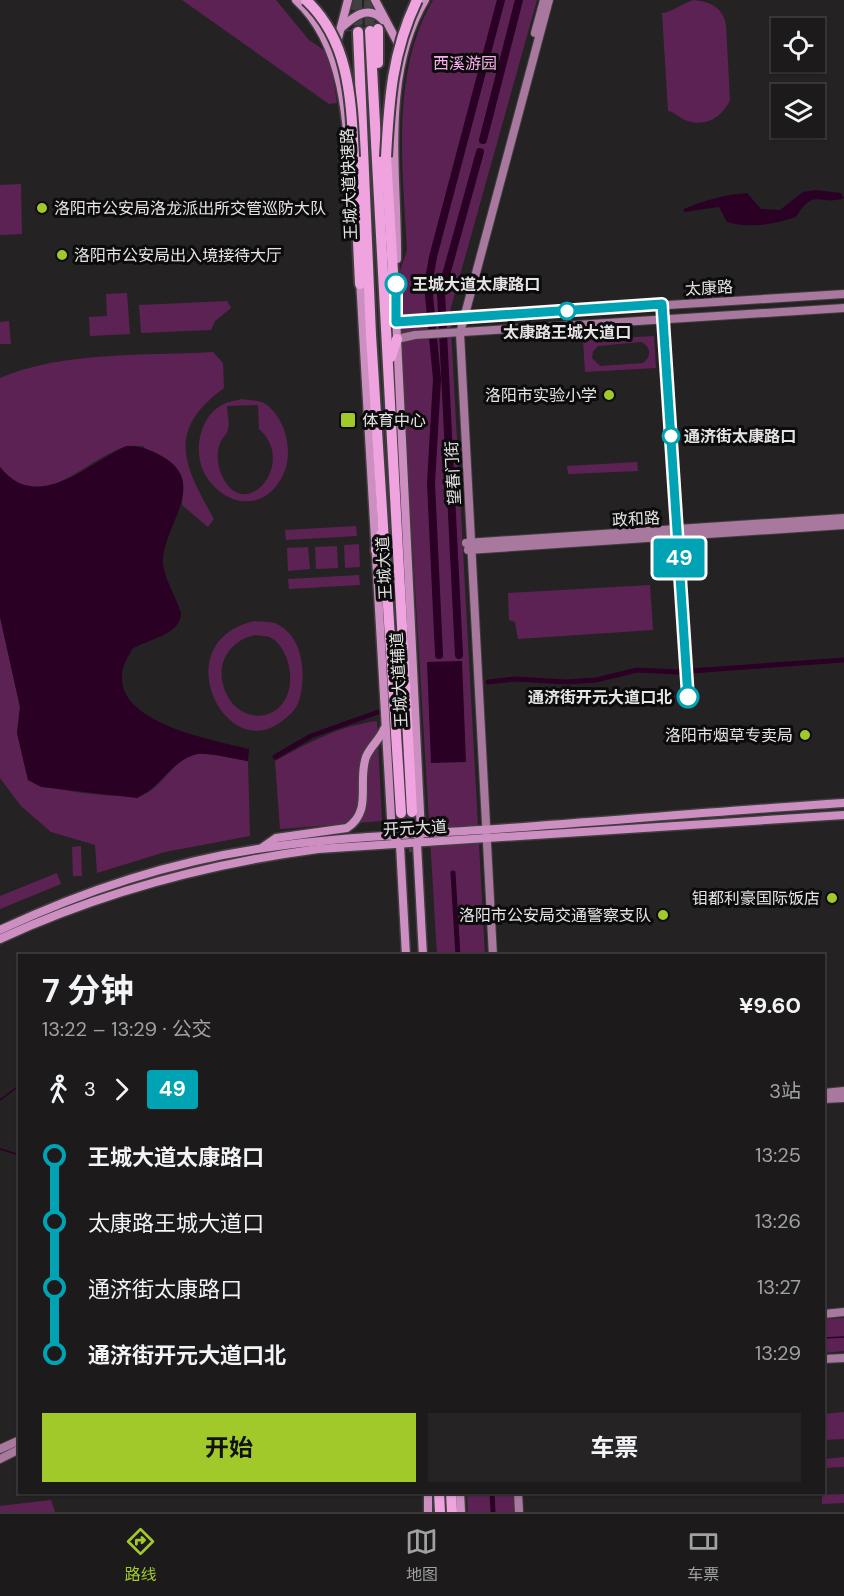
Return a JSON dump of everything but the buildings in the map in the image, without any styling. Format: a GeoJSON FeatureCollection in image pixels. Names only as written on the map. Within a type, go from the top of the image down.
{"type":"FeatureCollection","features":[{"type":"Feature","properties":{"kind":"highway"},"geometry":{"type":"LineString","coordinates":[[306,0],[330,30],[339,50],[351,104],[360,284]]}},
{"type":"Feature","properties":{"kind":"highway"},"geometry":{"type":"LineString","coordinates":[[391,322],[392,71],[402,30],[417,0]]}},
{"type":"Feature","properties":{"kind":"highway","name":"王城大道快速路"},"geometry":{"type":"LineString","coordinates":[[368,335],[365,209],[367,99],[379,28]]}},
{"type":"Feature","properties":{"kind":"highway","name":"王城大道快速路"},"geometry":{"type":"LineString","coordinates":[[349,30],[367,99],[391,322]]}},
{"type":"Feature","properties":{"kind":"highway"},"geometry":{"type":"LineString","coordinates":[[380,208],[391,261]]}},
{"type":"Feature","properties":{"kind":"highway"},"geometry":{"type":"LineString","coordinates":[[360,284],[365,209]]}},
{"type":"Feature","properties":{"kind":"highway","name":"王城大道"},"geometry":{"type":"LineString","coordinates":[[368,335],[373,363],[407,813],[389,363],[391,322]]}},
{"type":"Feature","properties":{"kind":"highway"},"geometry":{"type":"LineString","coordinates":[[389,363],[397,339]]}},
{"type":"Feature","properties":{"kind":"highway"},"geometry":{"type":"LineString","coordinates":[[397,529],[408,549]]}},
{"type":"Feature","properties":{"kind":"highway"},"geometry":{"type":"LineString","coordinates":[[376,550],[384,530]]}},
{"type":"Feature","properties":{"kind":"highway"},"geometry":{"type":"LineString","coordinates":[[439,1494],[440,1512]]}},
{"type":"Feature","properties":{"kind":"highway"},"geometry":{"type":"LineString","coordinates":[[451,1494],[452,1512]]}},
{"type":"Feature","properties":{"kind":"main road"},"geometry":{"type":"LineString","coordinates":[[296,0],[323,33],[334,55]]}},
{"type":"Feature","properties":{"kind":"main road"},"geometry":{"type":"LineString","coordinates":[[348,0],[349,30]]}},
{"type":"Feature","properties":{"kind":"main road"},"geometry":{"type":"LineString","coordinates":[[375,0],[379,28],[404,55]]}},
{"type":"Feature","properties":{"kind":"main road","name":"王城大道辅道"},"geometry":{"type":"LineString","coordinates":[[423,954],[417,844],[421,833],[408,549],[397,339],[391,322],[391,153],[404,55],[425,0]]}},
{"type":"Feature","properties":{"kind":"main road"},"geometry":{"type":"LineString","coordinates":[[334,55],[349,30],[355,14],[369,13],[379,16],[379,28]]}},
{"type":"Feature","properties":{"kind":"main road","name":"王城大道辅道"},"geometry":{"type":"LineString","coordinates":[[334,55],[343,106],[355,254],[368,335],[376,550],[392,835]]}},
{"type":"Feature","properties":{"kind":"main road"},"geometry":{"type":"LineString","coordinates":[[261,848],[276,838],[347,828],[357,822],[363,810],[365,759],[386,726]]}},
{"type":"Feature","properties":{"kind":"main road","name":"开元大道"},"geometry":{"type":"LineString","coordinates":[[0,939],[47,917],[110,894],[185,873],[261,857],[318,849],[417,844],[484,834],[844,803]]}},
{"type":"Feature","properties":{"kind":"main road","name":"开元大道"},"geometry":{"type":"LineString","coordinates":[[0,930],[44,909],[107,886],[183,865],[261,848],[421,833],[484,834],[844,815]]}},
{"type":"Feature","properties":{"kind":"main road"},"geometry":{"type":"LineString","coordinates":[[392,835],[400,845],[406,954]]}},
{"type":"Feature","properties":{"kind":"main road"},"geometry":{"type":"LineString","coordinates":[[428,1494],[428,1512]]}},
{"type":"Feature","properties":{"kind":"main road"},"geometry":{"type":"LineString","coordinates":[[460,1494],[461,1512]]}},
{"type":"Feature","properties":{"kind":"street","name":"望春门街"},"geometry":{"type":"LineString","coordinates":[[459,318],[544,0]]}},
{"type":"Feature","properties":{"kind":"street","name":"望春门街"},"geometry":{"type":"LineString","coordinates":[[491,954],[454,333],[549,0]]}},
{"type":"Feature","properties":{"kind":"street","name":"太康路"},"geometry":{"type":"LineString","coordinates":[[391,322],[831,295],[844,292]]}},
{"type":"Feature","properties":{"kind":"street","name":"太康路"},"geometry":{"type":"LineString","coordinates":[[397,339],[415,335],[844,310]]}},
{"type":"Feature","properties":{"kind":"street","name":"政和路"},"geometry":{"type":"LineString","coordinates":[[468,546],[844,518]]}},
{"type":"Feature","properties":{"kind":"street","name":"政和路"},"geometry":{"type":"LineString","coordinates":[[468,546],[844,525]]}},
{"type":"Feature","properties":{"kind":"street"},"geometry":{"type":"LineString","coordinates":[[825,1093],[844,1091]]}},
{"type":"Feature","properties":{"kind":"street"},"geometry":{"type":"LineString","coordinates":[[825,1099],[844,1098]]}},
{"type":"Feature","properties":{"kind":"street"},"geometry":{"type":"LineString","coordinates":[[825,1314],[844,1312]]}},
{"type":"Feature","properties":{"kind":"street"},"geometry":{"type":"LineString","coordinates":[[825,1359],[844,1358]]}},
{"type":"Feature","properties":{"kind":"street"},"geometry":{"type":"LineString","coordinates":[[0,1449],[18,1441]]}},
{"type":"Feature","properties":{"kind":"street"},"geometry":{"type":"LineString","coordinates":[[0,1459],[18,1450]]}},
{"type":"Feature","properties":{"kind":"street"},"geometry":{"type":"LineString","coordinates":[[518,1494],[519,1512]]}},
{"type":"Feature","properties":{"kind":"street"},"geometry":{"type":"LineString","coordinates":[[523,1494],[524,1512]]}},
{"type":"Feature","properties":{"kind":"green space"},"geometry":{"type":"Polygon","coordinates":[[[182,0],[276,0],[309,40],[324,50],[332,71],[337,103],[329,104],[182,0]]]}},
{"type":"Feature","properties":{"kind":"green space","name":"西溪游园"},"geometry":{"type":"Polygon","coordinates":[[[433,0],[537,0],[450,311],[485,954],[437,954],[401,351],[400,271],[407,250],[402,122],[410,59],[419,28],[433,0]]]}},
{"type":"Feature","properties":{"kind":"green space"},"geometry":{"type":"Polygon","coordinates":[[[694,0],[715,7],[724,19],[730,100],[722,112],[712,120],[699,123],[685,120],[668,111],[662,13],[694,0]]]}},
{"type":"Feature","properties":{"kind":"green space"},"geometry":{"type":"Polygon","coordinates":[[[21,184],[22,234],[0,235],[0,185],[21,184]]]}},
{"type":"Feature","properties":{"kind":"green space"},"geometry":{"type":"Polygon","coordinates":[[[127,293],[130,334],[90,336],[89,317],[107,316],[106,294],[127,293]]]}},
{"type":"Feature","properties":{"kind":"green space"},"geometry":{"type":"Polygon","coordinates":[[[227,301],[231,308],[215,321],[211,330],[141,333],[139,305],[227,301]]]}},
{"type":"Feature","properties":{"kind":"green space"},"geometry":{"type":"Polygon","coordinates":[[[9,321],[11,344],[0,344],[0,322],[9,321]]]}},
{"type":"Feature","properties":{"kind":"green space"},"geometry":{"type":"Polygon","coordinates":[[[654,336],[656,368],[585,372],[583,340],[654,336]],[[641,342],[598,346],[593,351],[592,358],[600,366],[643,363],[649,355],[647,346],[641,342]]]}},
{"type":"Feature","properties":{"kind":"green space"},"geometry":{"type":"Polygon","coordinates":[[[213,352],[223,363],[224,388],[206,403],[194,419],[187,434],[186,449],[188,465],[194,482],[214,519],[208,527],[182,505],[183,488],[143,446],[127,446],[109,453],[62,481],[46,486],[31,487],[15,481],[0,467],[0,378],[24,369],[77,359],[213,352]]]}},
{"type":"Feature","properties":{"kind":"green space"},"geometry":{"type":"Polygon","coordinates":[[[241,399],[262,402],[272,409],[283,427],[288,447],[286,468],[274,488],[265,496],[244,501],[223,494],[214,486],[206,476],[199,457],[200,436],[209,417],[215,409],[228,402],[241,399]],[[258,405],[227,406],[229,427],[219,445],[218,463],[222,476],[232,489],[243,494],[254,492],[264,484],[270,472],[273,458],[270,443],[259,429],[258,405]]]}},
{"type":"Feature","properties":{"kind":"green space"},"geometry":{"type":"Polygon","coordinates":[[[637,462],[638,471],[568,474],[567,466],[637,462]]]}},
{"type":"Feature","properties":{"kind":"green space"},"geometry":{"type":"Polygon","coordinates":[[[356,526],[357,536],[286,540],[285,530],[356,526]]]}},
{"type":"Feature","properties":{"kind":"green space"},"geometry":{"type":"Polygon","coordinates":[[[359,544],[360,567],[345,568],[344,545],[359,544]]]}},
{"type":"Feature","properties":{"kind":"green space"},"geometry":{"type":"Polygon","coordinates":[[[337,546],[338,568],[316,569],[315,547],[337,546]]]}},
{"type":"Feature","properties":{"kind":"green space"},"geometry":{"type":"Polygon","coordinates":[[[308,547],[310,569],[288,571],[287,548],[308,547]]]}},
{"type":"Feature","properties":{"kind":"green space"},"geometry":{"type":"Polygon","coordinates":[[[359,575],[360,585],[289,589],[288,579],[359,575]]]}},
{"type":"Feature","properties":{"kind":"green space"},"geometry":{"type":"Polygon","coordinates":[[[650,585],[653,630],[518,639],[515,622],[509,620],[508,593],[650,585]]]}},
{"type":"Feature","properties":{"kind":"green space"},"geometry":{"type":"Polygon","coordinates":[[[0,617],[20,707],[17,733],[28,780],[70,791],[127,796],[150,791],[190,756],[214,755],[248,761],[250,836],[165,852],[97,873],[95,845],[51,832],[21,806],[0,778],[0,617]]]}},
{"type":"Feature","properties":{"kind":"green space"},"geometry":{"type":"Polygon","coordinates":[[[254,621],[272,622],[286,630],[297,646],[303,677],[299,701],[289,716],[278,724],[258,731],[239,726],[223,713],[212,694],[208,672],[213,651],[228,633],[254,621]],[[255,635],[245,638],[230,650],[222,666],[222,675],[223,685],[232,703],[239,710],[256,716],[273,712],[280,706],[289,691],[290,674],[287,658],[279,644],[267,636],[255,635]]]}},
{"type":"Feature","properties":{"kind":"green space"},"geometry":{"type":"Polygon","coordinates":[[[377,721],[382,821],[280,829],[275,761],[337,731],[377,721]]]}},
{"type":"Feature","properties":{"kind":"green space"},"geometry":{"type":"Polygon","coordinates":[[[81,846],[82,876],[73,876],[72,847],[81,846]]]}},
{"type":"Feature","properties":{"kind":"green space"},"geometry":{"type":"Polygon","coordinates":[[[57,873],[61,884],[0,909],[0,896],[57,873]]]}},
{"type":"Feature","properties":{"kind":"green space"},"geometry":{"type":"Polygon","coordinates":[[[844,1318],[844,1351],[825,1353],[825,1319],[844,1318]]]}},
{"type":"Feature","properties":{"kind":"green space"},"geometry":{"type":"Polygon","coordinates":[[[844,1412],[844,1439],[825,1440],[825,1414],[844,1412]]]}},
{"type":"Feature","properties":{"kind":"green space"},"geometry":{"type":"Polygon","coordinates":[[[844,1457],[844,1467],[825,1468],[825,1459],[844,1457]]]}},
{"type":"Feature","properties":{"kind":"green space"},"geometry":{"type":"Polygon","coordinates":[[[467,1494],[515,1494],[516,1512],[468,1512],[467,1494]]]}},
{"type":"Feature","properties":{"kind":"green space"},"geometry":{"type":"Polygon","coordinates":[[[844,1494],[844,1503],[822,1504],[822,1495],[844,1494]]]}},
{"type":"Feature","properties":{"kind":"green space"},"geometry":{"type":"Polygon","coordinates":[[[51,1500],[55,1512],[0,1512],[0,1506],[51,1500]]]}},
{"type":"Feature","properties":{"kind":"shaded area"},"geometry":{"type":"Polygon","coordinates":[[[816,190],[841,193],[844,198],[813,200],[802,208],[796,217],[762,225],[727,222],[719,207],[684,212],[684,209],[707,201],[747,193],[761,209],[780,210],[803,192],[816,190]]]}},
{"type":"Feature","properties":{"kind":"shaded area"},"geometry":{"type":"Polygon","coordinates":[[[126,446],[147,449],[165,458],[177,469],[183,481],[183,494],[164,551],[163,564],[181,613],[180,620],[176,626],[162,636],[132,649],[122,672],[125,692],[135,706],[151,718],[192,735],[249,749],[248,761],[208,754],[188,757],[153,788],[137,798],[41,787],[28,780],[17,733],[20,707],[0,617],[0,467],[14,480],[30,486],[46,486],[79,473],[126,446]]]}},
{"type":"Feature","properties":{"kind":"shaded area"},"geometry":{"type":"Polygon","coordinates":[[[462,661],[466,762],[431,763],[427,662],[462,661]]]}},
{"type":"Feature","properties":{"kind":"waterway"},"geometry":{"type":"LineString","coordinates":[[439,655],[431,483],[437,379],[428,285],[433,257],[501,0]]}},
{"type":"Feature","properties":{"kind":"waterway"},"geometry":{"type":"LineString","coordinates":[[483,140],[519,0]]}},
{"type":"Feature","properties":{"kind":"waterway"},"geometry":{"type":"LineString","coordinates":[[459,655],[441,293],[480,152]]}},
{"type":"Feature","properties":{"kind":"waterway"},"geometry":{"type":"LineString","coordinates":[[488,682],[514,679],[567,682],[596,680],[637,670],[676,672],[844,660]]}},
{"type":"Feature","properties":{"kind":"waterway"},"geometry":{"type":"LineString","coordinates":[[275,757],[311,736],[378,712]]}},
{"type":"Feature","properties":{"kind":"waterway"},"geometry":{"type":"LineString","coordinates":[[453,873],[458,954]]}},
{"type":"Feature","properties":{"kind":"waterway"},"geometry":{"type":"LineString","coordinates":[[0,1100],[18,1086]]}},
{"type":"Feature","properties":{"kind":"waterway"},"geometry":{"type":"LineString","coordinates":[[0,1149],[18,1154]]}},
{"type":"Feature","properties":{"kind":"waterway"},"geometry":{"type":"LineString","coordinates":[[825,1338],[844,1337]]}},
{"type":"Feature","properties":{"kind":"waterway"},"geometry":{"type":"LineString","coordinates":[[492,1494],[493,1512]]}},
{"type":"Feature","properties":{"kind":"tunnel"},"geometry":{"type":"LineString","coordinates":[[347,0],[350,31]]}},
{"type":"Feature","properties":{"kind":"tunnel"},"geometry":{"type":"LineString","coordinates":[[357,0],[358,32]]}},
{"type":"Feature","properties":{"kind":"tunnel"},"geometry":{"type":"LineString","coordinates":[[369,0],[370,31]]}},
{"type":"Feature","properties":{"kind":"tunnel"},"geometry":{"type":"LineString","coordinates":[[412,812],[414,853]]}},
{"type":"Feature","properties":{"kind":"tunnel"},"geometry":{"type":"LineString","coordinates":[[401,813],[403,843]]}},
{"type":"Feature","properties":{"kind":"bus line","name":"49"},"geometry":{"type":"LineString","coordinates":[[396,284],[396,322],[662,304],[688,697]]}},
{"type":"Feature","properties":{"kind":"place","name":"洛阳市公安局洛龙派出所交管巡防大队"},"geometry":{"type":"Point","coordinates":[42,208]}},
{"type":"Feature","properties":{"kind":"place","name":"洛阳市公安局出入境接待大厅"},"geometry":{"type":"Point","coordinates":[62,255]}},
{"type":"Feature","properties":{"kind":"place","name":"王城大道太康路口"},"geometry":{"type":"Point","coordinates":[396,284]}},
{"type":"Feature","properties":{"kind":"place","name":"太康路王城大道口"},"geometry":{"type":"Point","coordinates":[567,311]}},
{"type":"Feature","properties":{"kind":"place","name":"洛阳市实验小学"},"geometry":{"type":"Point","coordinates":[609,395]}},
{"type":"Feature","properties":{"kind":"place","name":"体育中心"},"geometry":{"type":"Point","coordinates":[348,420]}},
{"type":"Feature","properties":{"kind":"place","name":"通济街太康路口"},"geometry":{"type":"Point","coordinates":[671,436]}},
{"type":"Feature","properties":{"kind":"place","name":"通济街开元大道口北"},"geometry":{"type":"Point","coordinates":[688,697]}},
{"type":"Feature","properties":{"kind":"place","name":"洛阳市烟草专卖局"},"geometry":{"type":"Point","coordinates":[805,735]}},
{"type":"Feature","properties":{"kind":"place","name":"钼都利豪国际饭店"},"geometry":{"type":"Point","coordinates":[832,898]}},
{"type":"Feature","properties":{"kind":"place","name":"洛阳市公安局交通警察支队"},"geometry":{"type":"Point","coordinates":[663,915]}}]}
